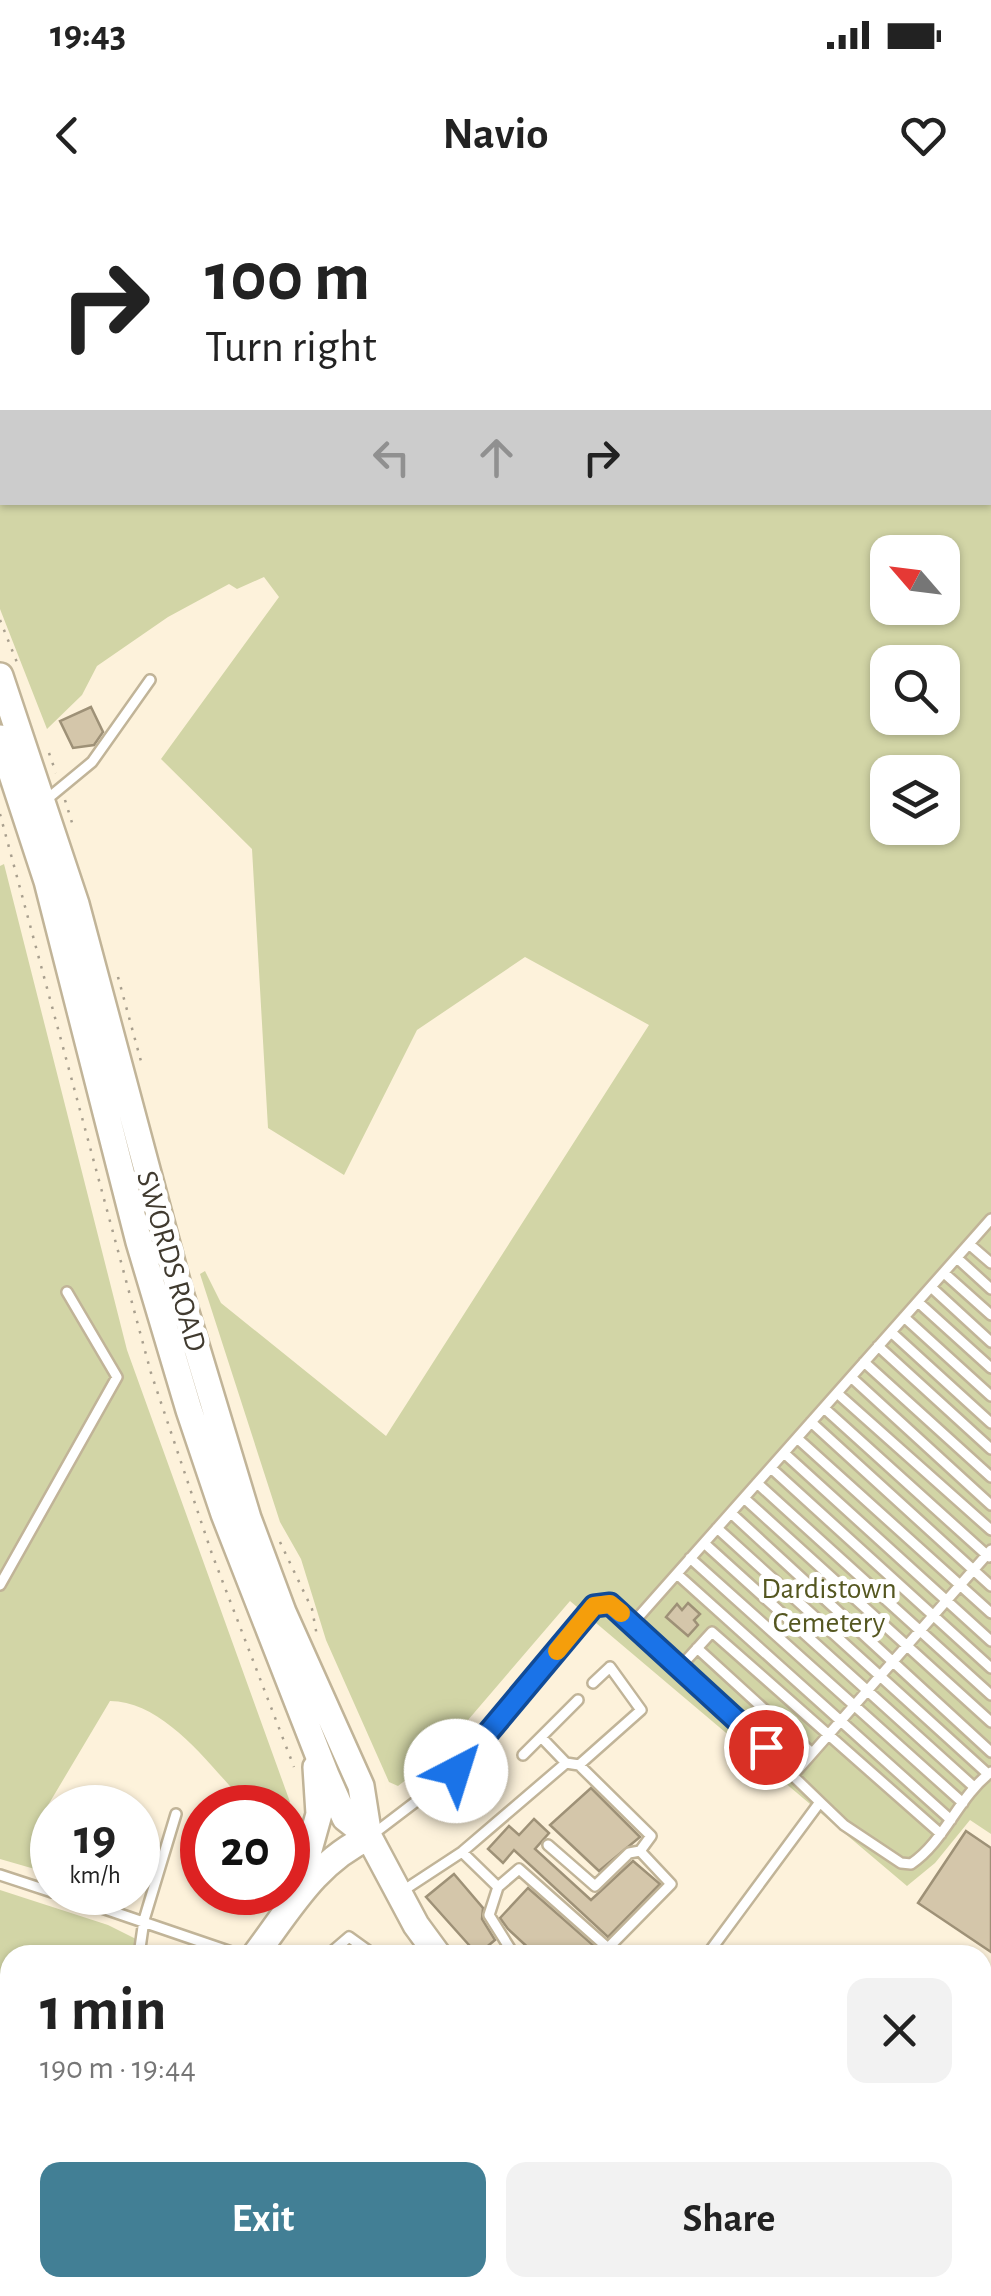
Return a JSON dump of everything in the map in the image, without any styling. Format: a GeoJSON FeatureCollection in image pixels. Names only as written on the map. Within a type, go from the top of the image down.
{"type":"FeatureCollection","features":[{"type":"Feature","properties":{"kind":"main road","name":"SWORDS ROAD"},"geometry":{"type":"LineString","coordinates":[[0,676],[44,802],[248,1518],[283,1612],[361,1786],[369,1836],[432,1945]]}},
{"type":"Feature","properties":{"kind":"main road","name":"SWORDS ROAD"},"geometry":{"type":"LineString","coordinates":[[0,738],[47,881],[144,1258],[224,1514],[345,1818],[369,1836]]}},
{"type":"Feature","properties":{"kind":"main road"},"geometry":{"type":"LineString","coordinates":[[310,1846],[319,1814],[315,1747]]}},
{"type":"Feature","properties":{"kind":"main road"},"geometry":{"type":"LineString","coordinates":[[310,1882],[344,1848],[369,1836]]}},
{"type":"Feature","properties":{"kind":"main road"},"geometry":{"type":"LineString","coordinates":[[272,1945],[353,1862],[369,1836]]}},
{"type":"Feature","properties":{"kind":"main road"},"geometry":{"type":"LineString","coordinates":[[269,1945],[286,1915]]}},
{"type":"Feature","properties":{"kind":"lane"},"geometry":{"type":"LineString","coordinates":[[44,802],[92,762],[150,680]]}},
{"type":"Feature","properties":{"kind":"lane"},"geometry":{"type":"LineString","coordinates":[[634,1622],[956,1258],[987,1232],[991,1219]]}},
{"type":"Feature","properties":{"kind":"lane"},"geometry":{"type":"LineString","coordinates":[[969,1244],[991,1262]]}},
{"type":"Feature","properties":{"kind":"lane"},"geometry":{"type":"LineString","coordinates":[[956,1258],[991,1289]]}},
{"type":"Feature","properties":{"kind":"lane"},"geometry":{"type":"LineString","coordinates":[[944,1272],[991,1315]]}},
{"type":"Feature","properties":{"kind":"lane"},"geometry":{"type":"LineString","coordinates":[[931,1287],[991,1342]]}},
{"type":"Feature","properties":{"kind":"lane"},"geometry":{"type":"LineString","coordinates":[[0,1585],[117,1377],[67,1292]]}},
{"type":"Feature","properties":{"kind":"lane"},"geometry":{"type":"LineString","coordinates":[[918,1302],[991,1368]]}},
{"type":"Feature","properties":{"kind":"lane"},"geometry":{"type":"LineString","coordinates":[[904,1317],[991,1396]]}},
{"type":"Feature","properties":{"kind":"lane"},"geometry":{"type":"LineString","coordinates":[[891,1332],[991,1423]]}},
{"type":"Feature","properties":{"kind":"lane"},"geometry":{"type":"LineString","coordinates":[[878,1346],[991,1449]]}},
{"type":"Feature","properties":{"kind":"lane"},"geometry":{"type":"LineString","coordinates":[[864,1362],[991,1478]]}},
{"type":"Feature","properties":{"kind":"lane"},"geometry":{"type":"LineString","coordinates":[[851,1377],[991,1505]]}},
{"type":"Feature","properties":{"kind":"lane"},"geometry":{"type":"LineString","coordinates":[[837,1392],[991,1530]]}},
{"type":"Feature","properties":{"kind":"lane"},"geometry":{"type":"LineString","coordinates":[[794,1774],[990,1554],[824,1408]]}},
{"type":"Feature","properties":{"kind":"lane"},"geometry":{"type":"LineString","coordinates":[[811,1422],[991,1586]]}},
{"type":"Feature","properties":{"kind":"lane"},"geometry":{"type":"LineString","coordinates":[[797,1438],[991,1613]]}},
{"type":"Feature","properties":{"kind":"lane"},"geometry":{"type":"LineString","coordinates":[[784,1453],[991,1641]]}},
{"type":"Feature","properties":{"kind":"lane"},"geometry":{"type":"LineString","coordinates":[[771,1468],[991,1668]]}},
{"type":"Feature","properties":{"kind":"lane"},"geometry":{"type":"LineString","coordinates":[[757,1484],[991,1695]]}},
{"type":"Feature","properties":{"kind":"lane"},"geometry":{"type":"LineString","coordinates":[[744,1498],[991,1722]]}},
{"type":"Feature","properties":{"kind":"lane"},"geometry":{"type":"LineString","coordinates":[[731,1513],[991,1752]]}},
{"type":"Feature","properties":{"kind":"lane"},"geometry":{"type":"LineString","coordinates":[[369,1836],[456,1771],[594,1606],[610,1604],[681,1666],[844,1825],[902,1863],[911,1864],[926,1854],[974,1787],[989,1773],[717,1528]]}},
{"type":"Feature","properties":{"kind":"lane"},"geometry":{"type":"LineString","coordinates":[[704,1543],[974,1787]]}},
{"type":"Feature","properties":{"kind":"lane"},"geometry":{"type":"LineString","coordinates":[[690,1558],[963,1803]]}},
{"type":"Feature","properties":{"kind":"lane"},"geometry":{"type":"LineString","coordinates":[[677,1574],[950,1820]]}},
{"type":"Feature","properties":{"kind":"lane"},"geometry":{"type":"LineString","coordinates":[[681,1666],[712,1632],[941,1834]]}},
{"type":"Feature","properties":{"kind":"lane"},"geometry":{"type":"LineString","coordinates":[[696,1648],[812,1753]]}},
{"type":"Feature","properties":{"kind":"lane"},"geometry":{"type":"LineString","coordinates":[[579,1764],[641,1710],[610,1667],[593,1682]]}},
{"type":"Feature","properties":{"kind":"lane"},"geometry":{"type":"LineString","coordinates":[[523,1755],[578,1700]]}},
{"type":"Feature","properties":{"kind":"lane"},"geometry":{"type":"LineString","coordinates":[[541,1736],[566,1763],[579,1764],[651,1836],[640,1851],[628,1853],[595,1886],[548,1844]]}},
{"type":"Feature","properties":{"kind":"lane"},"geometry":{"type":"LineString","coordinates":[[399,1893],[462,1852],[566,1763]]}},
{"type":"Feature","properties":{"kind":"lane"},"geometry":{"type":"LineString","coordinates":[[715,1945],[820,1802]]}},
{"type":"Feature","properties":{"kind":"lane"},"geometry":{"type":"LineString","coordinates":[[140,1945],[144,1920],[176,1814]]}},
{"type":"Feature","properties":{"kind":"lane"},"geometry":{"type":"LineString","coordinates":[[611,1945],[671,1884],[640,1851]]}},
{"type":"Feature","properties":{"kind":"lane"},"geometry":{"type":"LineString","coordinates":[[462,1852],[498,1887]]}},
{"type":"Feature","properties":{"kind":"lane"},"geometry":{"type":"LineString","coordinates":[[508,1945],[489,1914],[498,1887],[519,1869],[605,1945]]}},
{"type":"Feature","properties":{"kind":"lane"},"geometry":{"type":"LineString","coordinates":[[0,1875],[30,1884]]}},
{"type":"Feature","properties":{"kind":"lane"},"geometry":{"type":"LineString","coordinates":[[128,1915],[213,1945]]}},
{"type":"Feature","properties":{"kind":"lane"},"geometry":{"type":"LineString","coordinates":[[339,1945],[348,1937],[360,1945]]}},
{"type":"Feature","properties":{"kind":"green space","name":"Dardistown Cemetery"},"geometry":{"type":"Polygon","coordinates":[[[0,505],[991,505],[991,1834],[970,1820],[935,1863],[907,1886],[570,1601],[438,1755],[398,1786],[389,1782],[326,1640],[301,1559],[280,1522],[200,1274],[205,1271],[221,1303],[386,1436],[649,1025],[525,957],[417,1030],[344,1175],[268,1128],[252,849],[161,759],[279,597],[264,577],[237,589],[229,584],[168,617],[97,666],[82,695],[47,729],[0,609],[0,505]]]}},
{"type":"Feature","properties":{"kind":"green space"},"geometry":{"type":"Polygon","coordinates":[[[4,864],[127,1350],[284,1785],[229,1785],[169,1725],[131,1704],[110,1701],[60,1785],[30,1785],[30,1868],[0,1859],[0,866],[4,864]]]}},
{"type":"Feature","properties":{"kind":"green space"},"geometry":{"type":"Polygon","coordinates":[[[0,1890],[30,1900],[30,1915],[77,1915],[148,1945],[0,1945],[0,1890]]]}},
{"type":"Feature","properties":{"kind":"building"},"geometry":{"type":"Polygon","coordinates":[[[91,707],[103,732],[94,745],[73,748],[60,721],[91,707]]]}},
{"type":"Feature","properties":{"kind":"building"},"geometry":{"type":"Polygon","coordinates":[[[688,1603],[700,1614],[694,1620],[698,1625],[688,1636],[666,1617],[677,1604],[682,1610],[688,1603]]]}},
{"type":"Feature","properties":{"kind":"building"},"geometry":{"type":"Polygon","coordinates":[[[591,1788],[640,1837],[599,1871],[550,1825],[591,1788]]]}},
{"type":"Feature","properties":{"kind":"building"},"geometry":{"type":"Polygon","coordinates":[[[534,1819],[549,1833],[535,1849],[591,1900],[633,1861],[660,1884],[608,1937],[514,1850],[503,1863],[488,1849],[509,1826],[519,1835],[534,1819]]]}},
{"type":"Feature","properties":{"kind":"building"},"geometry":{"type":"Polygon","coordinates":[[[966,1831],[991,1848],[991,1945],[981,1945],[918,1903],[966,1831]]]}},
{"type":"Feature","properties":{"kind":"building"},"geometry":{"type":"Polygon","coordinates":[[[454,1874],[483,1908],[482,1919],[495,1940],[489,1945],[469,1945],[426,1897],[454,1874]]]}},
{"type":"Feature","properties":{"kind":"building"},"geometry":{"type":"Polygon","coordinates":[[[528,1888],[593,1945],[525,1945],[500,1918],[528,1888]]]}},
{"type":"Feature","properties":{"kind":"slow traffic"},"geometry":{"type":"LineString","coordinates":[[557,1651],[594,1606],[610,1604],[621,1613]]}},
{"type":"Feature","properties":{"kind":"route"},"geometry":{"type":"LineString","coordinates":[[456,1771],[594,1606],[610,1604],[766,1747]]}}]}
